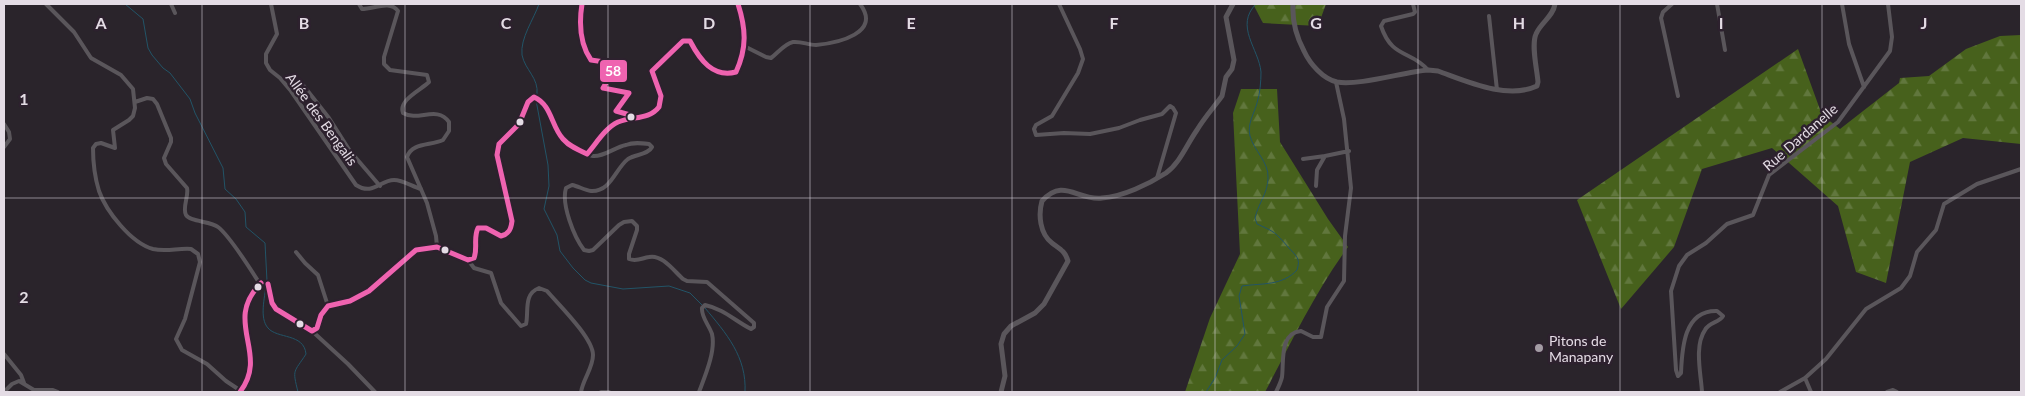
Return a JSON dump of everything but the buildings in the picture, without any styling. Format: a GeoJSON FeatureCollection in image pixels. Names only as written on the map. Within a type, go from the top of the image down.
{"type":"FeatureCollection","features":[{"type":"Feature","properties":{"kind":"main road"},"geometry":{"type":"LineString","coordinates":[[1001,392],[1004,376],[1001,344],[1004,334],[1011,326],[1035,313],[1044,304],[1068,261],[1062,250],[1052,243],[1043,231],[1040,213],[1042,201],[1050,194],[1062,190],[1069,190],[1088,198],[1107,198],[1156,178],[1175,165],[1198,128],[1222,96],[1226,78],[1232,69],[1234,60],[1226,18],[1233,4]]}},
{"type":"Feature","properties":{"kind":"main road"},"geometry":{"type":"LineString","coordinates":[[1293,4],[1294,25],[1308,59],[1321,73],[1336,82],[1357,81],[1428,70],[1438,71],[1497,90],[1525,89],[1536,86],[1538,82],[1533,40],[1540,26],[1553,11],[1555,4]]}},
{"type":"Feature","properties":{"kind":"street"},"geometry":{"type":"LineString","coordinates":[[46,4],[74,32],[91,58],[120,75],[128,82],[135,94],[131,118],[113,130],[115,148],[101,142],[93,148],[98,188],[105,203],[134,239],[153,249],[165,251],[191,249],[198,254],[200,262],[185,319],[176,340],[182,350],[207,364],[240,392],[251,373],[252,360],[245,333],[245,313],[248,302],[260,284]]}},
{"type":"Feature","properties":{"kind":"street"},"geometry":{"type":"LineString","coordinates":[[171,4],[175,13]]}},
{"type":"Feature","properties":{"kind":"street","name":"Allée des Bengalis"},"geometry":{"type":"LineString","coordinates":[[271,4],[277,34],[266,54],[266,63],[270,70],[291,91],[356,185],[364,188],[380,186],[390,180],[396,180],[422,189]]}},
{"type":"Feature","properties":{"kind":"street"},"geometry":{"type":"LineString","coordinates":[[359,4],[362,9],[392,5],[398,11],[387,45],[384,64],[387,68],[427,75],[429,78],[429,82],[403,105],[401,109],[403,113],[410,116],[429,113],[441,115],[449,122],[449,132],[443,140],[416,147],[408,153],[408,161],[422,189],[436,236],[437,247]]}},
{"type":"Feature","properties":{"kind":"street"},"geometry":{"type":"LineString","coordinates":[[582,4],[583,38],[587,56],[591,60],[611,63],[615,68],[603,88],[628,93],[627,99],[616,111],[630,116],[632,119]]}},
{"type":"Feature","properties":{"kind":"street"},"geometry":{"type":"LineString","coordinates":[[587,154],[613,125],[654,113],[660,107],[662,99],[652,71],[683,41],[690,41],[703,63],[720,73],[733,74],[736,72],[746,47],[746,28],[738,4]]}},
{"type":"Feature","properties":{"kind":"street"},"geometry":{"type":"LineString","coordinates":[[746,47],[771,58],[791,42],[814,45],[834,42],[852,36],[862,30],[867,21],[866,13],[860,4]]}},
{"type":"Feature","properties":{"kind":"street"},"geometry":{"type":"LineString","coordinates":[[1059,4],[1083,59],[1078,73],[1052,116],[1036,125],[1034,129],[1036,134],[1090,134],[1119,128],[1162,114],[1170,106],[1176,112],[1156,178]]}},
{"type":"Feature","properties":{"kind":"street"},"geometry":{"type":"LineString","coordinates":[[1413,4],[1415,12],[1413,14],[1384,20],[1381,24],[1382,29],[1394,49],[1422,64],[1428,70]]}},
{"type":"Feature","properties":{"kind":"street"},"geometry":{"type":"LineString","coordinates":[[1672,4],[1663,12],[1661,18],[1678,96]]}},
{"type":"Feature","properties":{"kind":"street"},"geometry":{"type":"LineString","coordinates":[[1717,4],[1725,50]]}},
{"type":"Feature","properties":{"kind":"street"},"geometry":{"type":"LineString","coordinates":[[1842,4],[1849,44],[1864,87]]}},
{"type":"Feature","properties":{"kind":"street","name":"Rue Dardanelle"},"geometry":{"type":"LineString","coordinates":[[1702,392],[1700,368],[1701,339],[1704,331],[1710,324],[1720,320],[1723,316],[1718,312],[1706,311],[1690,326],[1684,343],[1681,374],[1678,376],[1676,370],[1671,291],[1679,266],[1687,255],[1706,243],[1727,224],[1753,214],[1769,175],[1838,122],[1890,51],[1892,37],[1888,4]]}},
{"type":"Feature","properties":{"kind":"street"},"geometry":{"type":"LineString","coordinates":[[1488,16],[1497,90]]}},
{"type":"Feature","properties":{"kind":"street"},"geometry":{"type":"LineString","coordinates":[[1276,392],[1282,377],[1282,354],[1290,336],[1292,333],[1301,331],[1313,337],[1321,337],[1327,307],[1344,281],[1345,236],[1352,188],[1349,151],[1336,82]]}},
{"type":"Feature","properties":{"kind":"street"},"geometry":{"type":"LineString","coordinates":[[304,85],[329,118],[350,151],[380,186]]}},
{"type":"Feature","properties":{"kind":"street"},"geometry":{"type":"LineString","coordinates":[[468,260],[474,258],[476,254],[474,236],[478,228],[484,227],[501,236],[506,235],[510,229],[512,221],[497,155],[498,149],[503,138],[521,121],[530,100],[534,97],[541,100],[561,138],[570,147],[587,154],[597,156],[631,144],[649,144],[652,147],[649,152],[635,155],[626,161],[613,179],[602,188],[589,191],[572,185],[566,188],[565,200],[570,221],[584,250],[593,250],[619,225],[632,221],[637,230],[629,259],[635,261],[655,256],[683,279],[707,282],[754,323],[754,327],[751,329],[733,316],[707,305],[704,306],[702,312],[712,334],[712,343],[699,392]]}},
{"type":"Feature","properties":{"kind":"street"},"geometry":{"type":"LineString","coordinates":[[135,102],[147,98],[153,99],[158,104],[171,138],[164,158],[166,164],[187,188],[186,216],[210,222],[222,230],[260,284]]}},
{"type":"Feature","properties":{"kind":"street"},"geometry":{"type":"LineString","coordinates":[[4,124],[9,132],[10,140],[4,147]]}},
{"type":"Feature","properties":{"kind":"street"},"geometry":{"type":"LineString","coordinates":[[1303,159],[1349,151]]}},
{"type":"Feature","properties":{"kind":"street"},"geometry":{"type":"LineString","coordinates":[[1316,186],[1318,170],[1325,156]]}},
{"type":"Feature","properties":{"kind":"street"},"geometry":{"type":"LineString","coordinates":[[1780,392],[1805,378],[1826,359],[1866,309],[1901,288],[1910,276],[1917,252],[1939,224],[1944,204],[1977,184],[2021,169]]}},
{"type":"Feature","properties":{"kind":"street"},"geometry":{"type":"LineString","coordinates":[[312,331],[317,328],[321,315],[328,306],[350,301],[369,291],[416,250],[437,247],[468,260],[474,268],[491,273],[502,303],[521,326],[524,326],[527,321],[527,306],[531,294],[539,288],[547,291],[587,339],[592,349],[592,361],[581,392]]}},
{"type":"Feature","properties":{"kind":"street"},"geometry":{"type":"LineString","coordinates":[[296,252],[318,275],[328,306]]}},
{"type":"Feature","properties":{"kind":"street"},"geometry":{"type":"LineString","coordinates":[[260,284],[268,284],[272,303],[276,309],[312,331],[375,392]]}},
{"type":"Feature","properties":{"kind":"street"},"geometry":{"type":"LineString","coordinates":[[4,354],[21,375],[24,383]]}},
{"type":"Feature","properties":{"kind":"street"},"geometry":{"type":"LineString","coordinates":[[1805,378],[1811,392]]}},
{"type":"Feature","properties":{"kind":"street"},"geometry":{"type":"LineString","coordinates":[[4,392],[12,384],[20,381],[34,390],[53,390],[58,392]]}},
{"type":"Feature","properties":{"kind":"street"},"geometry":{"type":"LineString","coordinates":[[1887,392],[1893,390],[1897,392]]}},
{"type":"Feature","properties":{"kind":"street"},"geometry":{"type":"LineString","coordinates":[[600,392],[610,392]]}},
{"type":"Feature","properties":{"kind":"green space"},"geometry":{"type":"Polygon","coordinates":[[[1253,4],[1326,4],[1318,26],[1263,23],[1253,4]]]}},
{"type":"Feature","properties":{"kind":"green space"},"geometry":{"type":"Polygon","coordinates":[[[2021,35],[2021,144],[1963,138],[1910,162],[1886,283],[1856,272],[1838,206],[1772,148],[1702,169],[1674,247],[1621,309],[1577,200],[1798,49],[1822,115],[1840,129],[1899,83],[1900,78],[1929,76],[1966,49],[2000,36],[2021,35]]]}},
{"type":"Feature","properties":{"kind":"green space"},"geometry":{"type":"Polygon","coordinates":[[[1241,89],[1277,89],[1280,142],[1328,219],[1348,247],[1314,300],[1265,392],[1185,392],[1210,318],[1240,254],[1233,113],[1241,89]]]}},
{"type":"Feature","properties":{"kind":"waterway"},"geometry":{"type":"LineString","coordinates":[[125,4],[143,19],[148,48],[152,55],[170,73],[190,99],[195,113],[223,168],[225,189],[236,199],[245,212],[246,227],[265,243],[267,281]]}},
{"type":"Feature","properties":{"kind":"waterway"},"geometry":{"type":"LineString","coordinates":[[537,94],[536,83],[526,65],[522,49],[525,35],[539,4]]}},
{"type":"Feature","properties":{"kind":"waterway"},"geometry":{"type":"LineString","coordinates":[[1206,392],[1215,378],[1222,360],[1237,346],[1245,334],[1239,296],[1242,286],[1265,284],[1285,279],[1297,270],[1298,266],[1297,257],[1280,238],[1257,224],[1255,218],[1268,183],[1268,172],[1249,132],[1259,96],[1261,79],[1259,63],[1247,29],[1250,12],[1256,4]]}},
{"type":"Feature","properties":{"kind":"waterway"},"geometry":{"type":"LineString","coordinates":[[536,100],[548,165],[549,186],[544,209],[557,235],[560,251],[573,268],[585,280],[591,283],[623,289],[669,286],[690,293],[702,305]]}},
{"type":"Feature","properties":{"kind":"waterway"},"geometry":{"type":"LineString","coordinates":[[266,285],[263,307],[265,324],[277,334],[295,339],[304,347],[306,354],[295,371],[298,392]]}},
{"type":"Feature","properties":{"kind":"waterway"},"geometry":{"type":"LineString","coordinates":[[705,308],[734,346],[743,368],[745,392]]}},
{"type":"Feature","properties":{"kind":"transit line","name":"58"},"geometry":{"type":"LineString","coordinates":[[582,4],[581,33],[587,54],[591,60],[611,63],[615,68],[603,88],[629,93],[616,111],[630,115],[632,119]]}},
{"type":"Feature","properties":{"kind":"transit line","name":"58"},"geometry":{"type":"LineString","coordinates":[[587,154],[613,125],[624,120],[650,114],[659,107],[661,96],[652,71],[683,41],[690,41],[698,55],[714,70],[728,73],[736,72],[744,47],[743,22],[738,4]]}},
{"type":"Feature","properties":{"kind":"transit line","name":"58"},"geometry":{"type":"LineString","coordinates":[[268,284],[272,303],[276,309],[312,331],[317,328],[321,315],[328,306],[350,301],[369,291],[416,250],[437,247],[468,260],[474,258],[478,228],[486,228],[501,236],[510,229],[512,221],[497,155],[499,144],[519,124],[528,102],[534,97],[548,110],[563,139],[571,146],[587,154]]}},
{"type":"Feature","properties":{"kind":"transit line","name":"58"},"geometry":{"type":"LineString","coordinates":[[240,392],[248,378],[250,364],[245,311],[250,297],[261,283]]}},
{"type":"Feature","properties":{"kind":"place","name":"Pitons de Manapany"},"geometry":{"type":"Point","coordinates":[1539,348]}}]}
